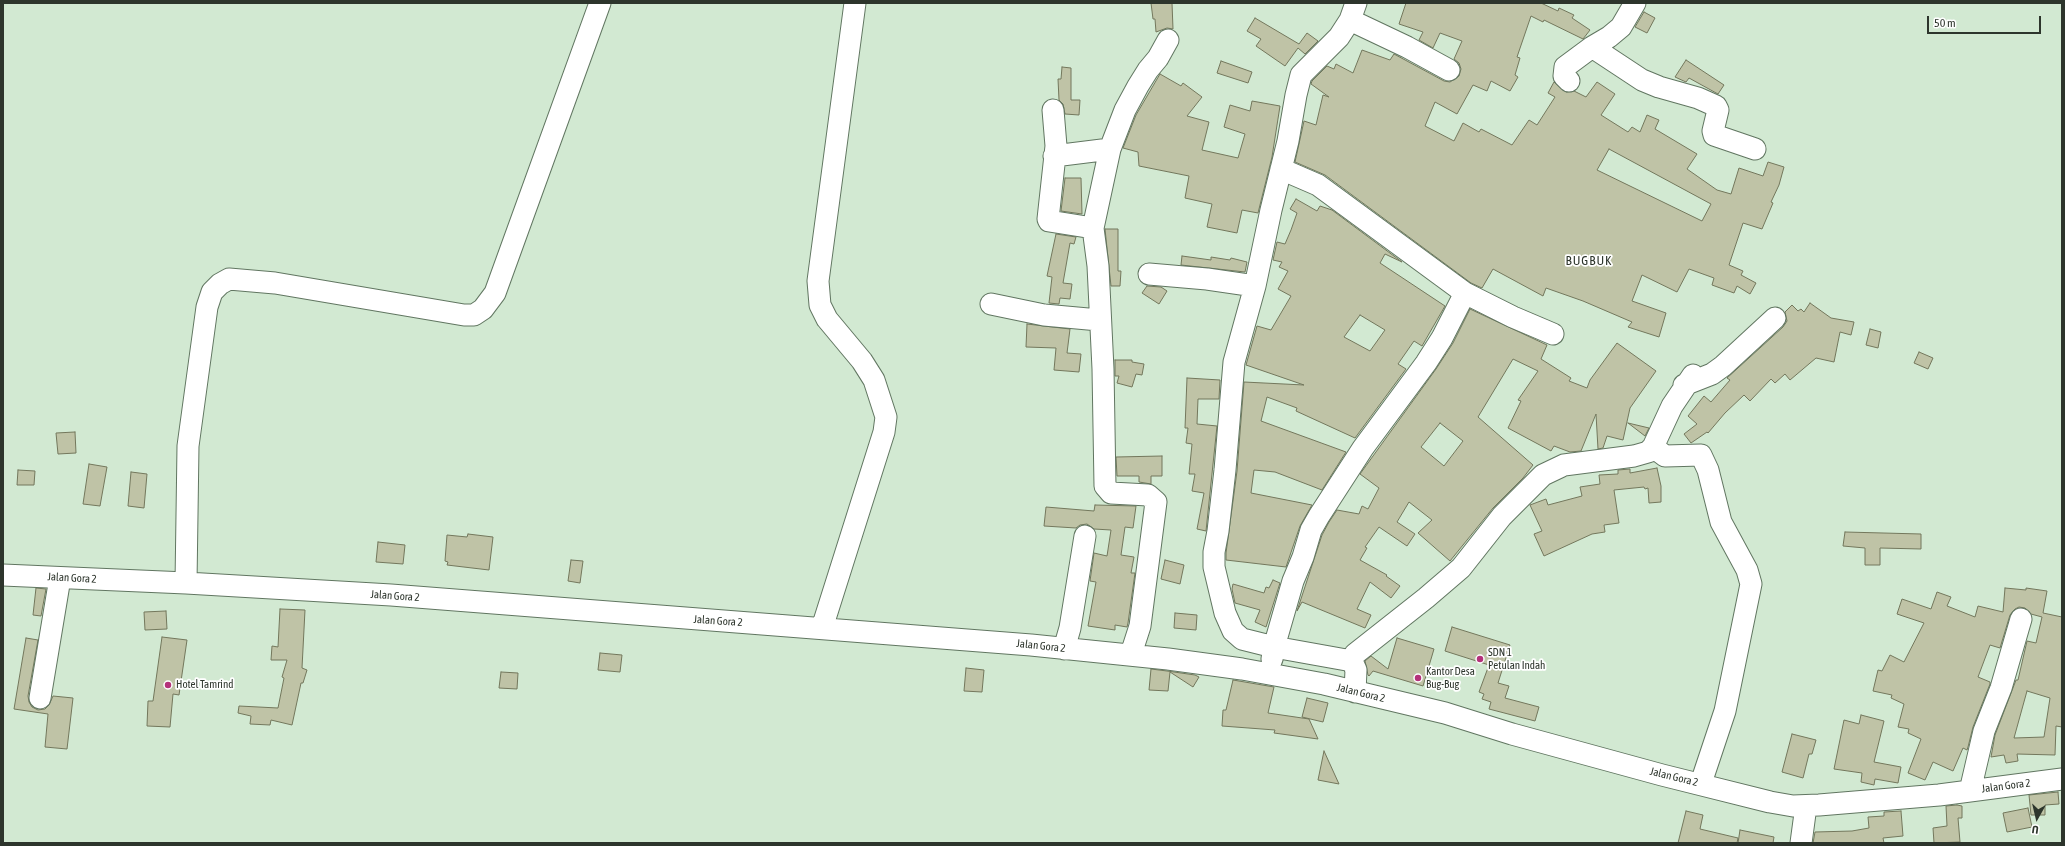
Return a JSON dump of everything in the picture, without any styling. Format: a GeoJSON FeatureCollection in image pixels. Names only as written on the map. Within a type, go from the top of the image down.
{"type":"FeatureCollection","features":[{"type":"Feature","properties":{"kind":"street"},"geometry":{"type":"LineString","coordinates":[[186,583],[188,446],[206,307],[212,292],[220,284],[230,279],[275,284],[464,315],[474,315],[483,310],[495,293],[600,3]]}},
{"type":"Feature","properties":{"kind":"street"},"geometry":{"type":"LineString","coordinates":[[822,628],[884,432],[886,417],[874,380],[862,361],[827,319],[820,305],[818,282],[855,3]]}},
{"type":"Feature","properties":{"kind":"street"},"geometry":{"type":"LineString","coordinates":[[1569,81],[1564,76],[1565,67],[1621,27],[1635,3]]}},
{"type":"Feature","properties":{"kind":"street"},"geometry":{"type":"LineString","coordinates":[[1352,661],[1274,647],[1242,639],[1233,631],[1225,613],[1214,567],[1214,552],[1225,470],[1234,362],[1255,286],[1288,141],[1301,74],[1326,52],[1353,12],[1406,47],[1449,70]]}},
{"type":"Feature","properties":{"kind":"street"},"geometry":{"type":"LineString","coordinates":[[1131,654],[1140,626],[1156,502],[1148,495],[1110,492],[1106,488],[1105,412],[1099,320],[1098,266],[1094,228],[1110,149],[1135,92],[1168,40]]}},
{"type":"Feature","properties":{"kind":"street"},"geometry":{"type":"LineString","coordinates":[[1592,47],[1642,80],[1659,87],[1698,98],[1716,106],[1718,110],[1713,131],[1714,134],[1755,149]]}},
{"type":"Feature","properties":{"kind":"street"},"geometry":{"type":"LineString","coordinates":[[1053,110],[1056,130],[1048,220],[1094,228]]}},
{"type":"Feature","properties":{"kind":"street"},"geometry":{"type":"LineString","coordinates":[[1054,156],[1110,149]]}},
{"type":"Feature","properties":{"kind":"street"},"geometry":{"type":"LineString","coordinates":[[1281,169],[1318,185],[1465,293],[1496,309],[1554,334]]}},
{"type":"Feature","properties":{"kind":"street"},"geometry":{"type":"LineString","coordinates":[[1149,274],[1213,280],[1255,286]]}},
{"type":"Feature","properties":{"kind":"street"},"geometry":{"type":"LineString","coordinates":[[1271,674],[1274,647],[1293,581],[1311,530],[1363,448],[1426,363],[1442,338],[1465,293]]}},
{"type":"Feature","properties":{"kind":"street"},"geometry":{"type":"LineString","coordinates":[[991,304],[1044,315],[1099,320]]}},
{"type":"Feature","properties":{"kind":"street"},"geometry":{"type":"LineString","coordinates":[[1684,386],[1712,374],[1723,366],[1775,318]]}},
{"type":"Feature","properties":{"kind":"street"},"geometry":{"type":"LineString","coordinates":[[1355,692],[1356,670],[1352,661],[1355,654],[1461,568],[1502,516],[1537,479],[1564,465],[1634,456],[1648,452],[1653,447],[1672,406],[1684,386],[1698,369]]}},
{"type":"Feature","properties":{"kind":"street"},"geometry":{"type":"LineString","coordinates":[[1653,447],[1665,456],[1701,455],[1708,470],[1725,530],[1747,570],[1751,584],[1725,711],[1701,783]]}},
{"type":"Feature","properties":{"kind":"street"},"geometry":{"type":"LineString","coordinates":[[1064,649],[1070,628],[1078,567],[1085,536]]}},
{"type":"Feature","properties":{"kind":"street","name":"Jalan Gora 2"},"geometry":{"type":"LineString","coordinates":[[3,575],[186,583],[391,595],[822,628],[1131,654],[1271,674],[1324,684],[1445,713],[1512,734],[1770,802],[1806,806],[1970,791],[2062,779]]}},
{"type":"Feature","properties":{"kind":"street"},"geometry":{"type":"LineString","coordinates":[[40,698],[60,578]]}},
{"type":"Feature","properties":{"kind":"street"},"geometry":{"type":"LineString","coordinates":[[1970,791],[1984,731],[2001,688],[2021,619]]}},
{"type":"Feature","properties":{"kind":"street"},"geometry":{"type":"LineString","coordinates":[[1801,843],[1806,806]]}},
{"type":"Feature","properties":{"kind":"building"},"geometry":{"type":"Polygon","coordinates":[[[1151,3],[1172,3],[1173,29],[1167,28],[1156,32],[1155,19],[1153,19],[1151,3]]]}},
{"type":"Feature","properties":{"kind":"building"},"geometry":{"type":"Polygon","coordinates":[[[1406,3],[1541,3],[1558,11],[1559,8],[1574,15],[1572,18],[1590,30],[1583,39],[1544,20],[1543,22],[1531,16],[1517,57],[1520,58],[1515,75],[1518,77],[1510,91],[1491,81],[1487,91],[1473,85],[1457,114],[1435,102],[1425,126],[1454,141],[1463,123],[1479,132],[1481,129],[1512,145],[1529,120],[1537,125],[1555,97],[1548,93],[1554,82],[1566,92],[1574,91],[1586,97],[1597,82],[1615,94],[1601,115],[1628,132],[1632,127],[1640,132],[1647,115],[1659,120],[1655,129],[1697,154],[1687,169],[1717,190],[1731,194],[1739,168],[1763,176],[1768,162],[1784,167],[1779,185],[1771,202],[1773,203],[1762,229],[1743,223],[1729,265],[1743,271],[1741,275],[1756,283],[1750,294],[1737,286],[1734,293],[1712,285],[1714,278],[1689,269],[1677,292],[1642,275],[1632,301],[1666,313],[1659,337],[1628,327],[1632,322],[1583,301],[1546,288],[1543,296],[1493,269],[1482,288],[1471,283],[1325,175],[1295,162],[1304,121],[1316,125],[1323,95],[1329,97],[1311,84],[1312,81],[1327,66],[1334,69],[1336,64],[1353,73],[1362,50],[1390,60],[1394,54],[1444,81],[1450,82],[1459,76],[1461,69],[1459,63],[1454,59],[1462,41],[1440,33],[1433,48],[1419,40],[1423,32],[1399,24],[1406,3]],[[1609,149],[1597,170],[1702,221],[1711,204],[1609,149]]]}},
{"type":"Feature","properties":{"kind":"building"},"geometry":{"type":"Polygon","coordinates":[[[1644,12],[1655,18],[1647,33],[1635,27],[1644,12]]]}},
{"type":"Feature","properties":{"kind":"building"},"geometry":{"type":"Polygon","coordinates":[[[1255,18],[1299,44],[1307,33],[1318,41],[1305,54],[1298,48],[1285,66],[1256,46],[1261,39],[1247,31],[1255,18]]]}},
{"type":"Feature","properties":{"kind":"building"},"geometry":{"type":"Polygon","coordinates":[[[1686,60],[1724,85],[1718,94],[1689,78],[1686,82],[1675,77],[1686,60]]]}},
{"type":"Feature","properties":{"kind":"building"},"geometry":{"type":"Polygon","coordinates":[[[1221,61],[1252,72],[1248,83],[1217,73],[1221,61]]]}},
{"type":"Feature","properties":{"kind":"building"},"geometry":{"type":"Polygon","coordinates":[[[1062,67],[1071,68],[1071,100],[1080,100],[1079,115],[1065,114],[1063,104],[1059,100],[1058,79],[1061,79],[1062,67]]]}},
{"type":"Feature","properties":{"kind":"building"},"geometry":{"type":"Polygon","coordinates":[[[1160,74],[1181,86],[1183,83],[1202,97],[1187,116],[1209,122],[1202,150],[1238,158],[1245,134],[1224,127],[1230,105],[1250,111],[1252,101],[1280,106],[1272,157],[1258,213],[1242,210],[1237,233],[1207,227],[1212,204],[1185,198],[1189,176],[1139,166],[1138,152],[1123,148],[1136,115],[1160,74]]]}},
{"type":"Feature","properties":{"kind":"building"},"geometry":{"type":"Polygon","coordinates":[[[1065,178],[1081,178],[1082,214],[1061,211],[1065,178]]]}},
{"type":"Feature","properties":{"kind":"building"},"geometry":{"type":"Polygon","coordinates":[[[1296,199],[1317,211],[1320,206],[1332,210],[1402,262],[1385,254],[1380,263],[1445,306],[1422,346],[1414,341],[1398,364],[1406,369],[1355,438],[1296,411],[1297,408],[1267,397],[1261,421],[1346,452],[1322,490],[1275,472],[1254,470],[1251,493],[1312,505],[1300,526],[1286,567],[1226,560],[1226,553],[1237,471],[1244,382],[1304,385],[1246,365],[1257,326],[1271,330],[1291,296],[1278,289],[1288,271],[1279,267],[1282,262],[1273,260],[1277,242],[1285,244],[1297,213],[1290,209],[1296,199]],[[1360,315],[1344,337],[1370,351],[1385,330],[1360,315]]]}},
{"type":"Feature","properties":{"kind":"building"},"geometry":{"type":"Polygon","coordinates":[[[1105,229],[1118,229],[1118,271],[1121,271],[1120,286],[1111,286],[1105,229]]]}},
{"type":"Feature","properties":{"kind":"building"},"geometry":{"type":"Polygon","coordinates":[[[1056,234],[1076,237],[1074,244],[1070,243],[1063,283],[1072,284],[1070,299],[1060,298],[1059,304],[1049,303],[1052,277],[1047,276],[1056,234]]]}},
{"type":"Feature","properties":{"kind":"building"},"geometry":{"type":"Polygon","coordinates":[[[1182,256],[1211,260],[1211,257],[1230,260],[1231,258],[1247,262],[1245,272],[1181,265],[1182,256]]]}},
{"type":"Feature","properties":{"kind":"building"},"geometry":{"type":"Polygon","coordinates":[[[1147,286],[1161,287],[1167,291],[1159,304],[1142,293],[1147,286]]]}},
{"type":"Feature","properties":{"kind":"building"},"geometry":{"type":"Polygon","coordinates":[[[1810,303],[1831,318],[1854,322],[1851,335],[1840,332],[1834,362],[1816,358],[1790,380],[1785,374],[1775,383],[1771,379],[1750,401],[1744,395],[1725,413],[1708,433],[1707,432],[1691,443],[1684,434],[1697,424],[1688,416],[1704,396],[1711,402],[1730,380],[1727,378],[1783,327],[1787,321],[1785,312],[1792,305],[1798,311],[1801,309],[1804,312],[1810,303]]]}},
{"type":"Feature","properties":{"kind":"building"},"geometry":{"type":"Polygon","coordinates":[[[1470,309],[1547,345],[1541,359],[1571,378],[1569,381],[1587,388],[1590,380],[1617,343],[1656,371],[1630,408],[1623,440],[1607,436],[1603,448],[1598,449],[1596,414],[1581,451],[1570,452],[1554,446],[1551,451],[1508,428],[1521,401],[1518,400],[1538,371],[1513,359],[1478,417],[1533,465],[1523,478],[1493,508],[1450,561],[1418,533],[1432,520],[1409,502],[1397,522],[1415,534],[1407,546],[1379,527],[1365,547],[1367,548],[1360,560],[1387,575],[1386,576],[1400,586],[1391,598],[1370,582],[1357,609],[1371,615],[1365,628],[1302,602],[1297,611],[1322,535],[1329,522],[1337,510],[1359,514],[1362,506],[1368,509],[1379,488],[1360,474],[1453,343],[1470,309]],[[1440,423],[1421,447],[1444,466],[1463,441],[1440,423]]]}},
{"type":"Feature","properties":{"kind":"building"},"geometry":{"type":"Polygon","coordinates":[[[1027,324],[1070,329],[1067,353],[1081,354],[1079,372],[1054,370],[1056,348],[1026,347],[1027,324]]]}},
{"type":"Feature","properties":{"kind":"building"},"geometry":{"type":"Polygon","coordinates":[[[1870,329],[1881,332],[1878,348],[1866,345],[1870,329]]]}},
{"type":"Feature","properties":{"kind":"building"},"geometry":{"type":"Polygon","coordinates":[[[1919,352],[1933,358],[1928,369],[1914,363],[1919,352]]]}},
{"type":"Feature","properties":{"kind":"building"},"geometry":{"type":"Polygon","coordinates":[[[1115,360],[1132,360],[1132,362],[1144,364],[1142,375],[1136,374],[1132,387],[1117,383],[1119,376],[1115,376],[1115,360]]]}},
{"type":"Feature","properties":{"kind":"building"},"geometry":{"type":"Polygon","coordinates":[[[1187,378],[1220,380],[1219,399],[1198,399],[1197,424],[1217,426],[1206,531],[1197,529],[1204,493],[1192,491],[1195,474],[1189,474],[1192,444],[1186,443],[1188,428],[1185,428],[1187,378]]]}},
{"type":"Feature","properties":{"kind":"building"},"geometry":{"type":"Polygon","coordinates":[[[1628,423],[1649,428],[1645,436],[1628,423]]]}},
{"type":"Feature","properties":{"kind":"building"},"geometry":{"type":"Polygon","coordinates":[[[75,432],[76,453],[58,454],[56,433],[75,432]]]}},
{"type":"Feature","properties":{"kind":"building"},"geometry":{"type":"Polygon","coordinates":[[[1162,456],[1162,476],[1151,476],[1151,484],[1139,482],[1139,476],[1117,476],[1116,457],[1162,456]]]}},
{"type":"Feature","properties":{"kind":"building"},"geometry":{"type":"Polygon","coordinates":[[[89,464],[107,467],[100,506],[83,504],[89,464]]]}},
{"type":"Feature","properties":{"kind":"building"},"geometry":{"type":"Polygon","coordinates":[[[1657,468],[1661,486],[1661,502],[1649,503],[1648,488],[1645,489],[1644,487],[1614,490],[1619,523],[1604,525],[1605,532],[1592,534],[1544,556],[1534,534],[1542,531],[1530,505],[1546,499],[1548,505],[1582,496],[1580,487],[1600,484],[1599,475],[1618,474],[1618,470],[1630,469],[1630,473],[1657,468]]]}},
{"type":"Feature","properties":{"kind":"building"},"geometry":{"type":"Polygon","coordinates":[[[18,470],[35,471],[34,485],[17,485],[18,470]]]}},
{"type":"Feature","properties":{"kind":"building"},"geometry":{"type":"Polygon","coordinates":[[[131,472],[147,474],[144,508],[128,506],[131,472]]]}},
{"type":"Feature","properties":{"kind":"building"},"geometry":{"type":"Polygon","coordinates":[[[1095,505],[1136,506],[1133,528],[1125,527],[1121,555],[1134,557],[1131,573],[1135,573],[1128,623],[1127,627],[1115,625],[1115,630],[1088,626],[1096,582],[1090,581],[1094,553],[1107,556],[1111,530],[1094,529],[1087,524],[1080,525],[1076,528],[1044,526],[1046,507],[1094,511],[1095,505]]]}},
{"type":"Feature","properties":{"kind":"building"},"geometry":{"type":"Polygon","coordinates":[[[1845,532],[1921,534],[1921,549],[1880,548],[1880,565],[1865,565],[1865,548],[1843,546],[1845,532]]]}},
{"type":"Feature","properties":{"kind":"building"},"geometry":{"type":"Polygon","coordinates":[[[468,534],[493,537],[489,570],[447,565],[448,562],[445,561],[447,535],[467,537],[468,534]]]}},
{"type":"Feature","properties":{"kind":"building"},"geometry":{"type":"Polygon","coordinates":[[[378,542],[405,545],[403,564],[376,562],[378,542]]]}},
{"type":"Feature","properties":{"kind":"building"},"geometry":{"type":"Polygon","coordinates":[[[571,560],[583,561],[580,583],[568,581],[571,560]]]}},
{"type":"Feature","properties":{"kind":"building"},"geometry":{"type":"Polygon","coordinates":[[[1165,560],[1184,565],[1180,584],[1161,579],[1165,560]]]}},
{"type":"Feature","properties":{"kind":"building"},"geometry":{"type":"Polygon","coordinates":[[[1273,580],[1280,583],[1266,627],[1255,622],[1260,610],[1235,603],[1232,589],[1233,584],[1264,593],[1266,587],[1269,588],[1273,580]]]}},
{"type":"Feature","properties":{"kind":"building"},"geometry":{"type":"Polygon","coordinates":[[[36,588],[46,589],[41,616],[33,615],[36,588]]]}},
{"type":"Feature","properties":{"kind":"building"},"geometry":{"type":"Polygon","coordinates":[[[2005,588],[2026,590],[2026,588],[2047,591],[2043,613],[2062,617],[2062,727],[2056,726],[2055,755],[2017,754],[2018,761],[2006,763],[2004,755],[1991,757],[1995,735],[2016,680],[2018,680],[2027,641],[2036,643],[2042,617],[2031,614],[2025,608],[2019,607],[2010,615],[2000,648],[1990,645],[1978,677],[1990,682],[1990,684],[1973,727],[1967,750],[1963,748],[1953,771],[1933,762],[1925,780],[1908,773],[1921,739],[1908,733],[1909,729],[1898,727],[1904,704],[1891,698],[1892,695],[1873,691],[1878,670],[1882,671],[1890,655],[1904,662],[1924,623],[1897,614],[1902,599],[1931,609],[1937,592],[1951,597],[1947,606],[1975,617],[1978,606],[2003,612],[2005,588]],[[2027,691],[2014,738],[2044,737],[2050,698],[2027,691]]]}},
{"type":"Feature","properties":{"kind":"building"},"geometry":{"type":"Polygon","coordinates":[[[280,609],[305,610],[302,668],[307,670],[303,683],[301,683],[292,725],[271,720],[270,725],[250,724],[251,716],[238,713],[239,706],[278,708],[284,678],[282,677],[287,660],[271,660],[272,646],[278,647],[280,609]]]}},
{"type":"Feature","properties":{"kind":"building"},"geometry":{"type":"Polygon","coordinates":[[[166,611],[167,629],[145,630],[144,612],[166,611]]]}},
{"type":"Feature","properties":{"kind":"building"},"geometry":{"type":"Polygon","coordinates":[[[1175,613],[1197,615],[1196,630],[1174,628],[1175,613]]]}},
{"type":"Feature","properties":{"kind":"building"},"geometry":{"type":"Polygon","coordinates":[[[1452,627],[1510,645],[1498,683],[1509,686],[1505,698],[1539,707],[1535,721],[1489,709],[1491,702],[1482,699],[1484,694],[1479,692],[1489,665],[1445,651],[1452,627]]]}},
{"type":"Feature","properties":{"kind":"building"},"geometry":{"type":"Polygon","coordinates":[[[162,637],[187,640],[179,695],[173,694],[170,727],[147,726],[148,701],[153,701],[162,637]]]}},
{"type":"Feature","properties":{"kind":"building"},"geometry":{"type":"Polygon","coordinates":[[[26,638],[38,640],[28,696],[32,707],[38,710],[45,709],[49,705],[53,696],[73,698],[67,749],[45,747],[48,714],[14,709],[26,638]]]}},
{"type":"Feature","properties":{"kind":"building"},"geometry":{"type":"Polygon","coordinates":[[[1397,638],[1434,649],[1423,686],[1373,671],[1369,676],[1368,675],[1365,661],[1371,656],[1388,669],[1397,638]]]}},
{"type":"Feature","properties":{"kind":"building"},"geometry":{"type":"Polygon","coordinates":[[[600,653],[622,655],[620,672],[598,670],[600,653]]]}},
{"type":"Feature","properties":{"kind":"building"},"geometry":{"type":"Polygon","coordinates":[[[966,668],[984,670],[982,692],[964,691],[966,668]]]}},
{"type":"Feature","properties":{"kind":"building"},"geometry":{"type":"Polygon","coordinates":[[[1151,669],[1195,675],[1199,677],[1193,687],[1170,672],[1168,691],[1149,690],[1151,669]]]}},
{"type":"Feature","properties":{"kind":"building"},"geometry":{"type":"Polygon","coordinates":[[[501,672],[518,673],[517,689],[499,688],[501,672]]]}},
{"type":"Feature","properties":{"kind":"building"},"geometry":{"type":"Polygon","coordinates":[[[1233,680],[1274,687],[1268,713],[1309,719],[1318,739],[1274,733],[1275,730],[1222,726],[1223,710],[1226,710],[1233,680]]]}},
{"type":"Feature","properties":{"kind":"building"},"geometry":{"type":"Polygon","coordinates":[[[1307,698],[1328,703],[1323,722],[1302,717],[1307,698]]]}},
{"type":"Feature","properties":{"kind":"building"},"geometry":{"type":"Polygon","coordinates":[[[1861,715],[1884,721],[1874,762],[1901,767],[1898,783],[1875,779],[1874,785],[1861,782],[1862,773],[1834,769],[1844,720],[1859,724],[1861,715]]]}},
{"type":"Feature","properties":{"kind":"building"},"geometry":{"type":"Polygon","coordinates":[[[1792,734],[1816,740],[1812,754],[1809,754],[1803,778],[1782,772],[1792,734]]]}},
{"type":"Feature","properties":{"kind":"building"},"geometry":{"type":"Polygon","coordinates":[[[1324,751],[1339,784],[1318,780],[1324,751]]]}},
{"type":"Feature","properties":{"kind":"building"},"geometry":{"type":"Polygon","coordinates":[[[2058,792],[2059,804],[2045,805],[2045,815],[2031,815],[2029,795],[2058,792]]]}},
{"type":"Feature","properties":{"kind":"building"},"geometry":{"type":"Polygon","coordinates":[[[1946,806],[1962,806],[1962,818],[1958,818],[1960,842],[1934,843],[1933,828],[1947,826],[1946,806]]]}},
{"type":"Feature","properties":{"kind":"building"},"geometry":{"type":"Polygon","coordinates":[[[2028,808],[2032,827],[2007,832],[2003,813],[2028,808]]]}},
{"type":"Feature","properties":{"kind":"building"},"geometry":{"type":"Polygon","coordinates":[[[1686,811],[1703,815],[1700,829],[1738,838],[1737,843],[1678,843],[1686,811]]]}},
{"type":"Feature","properties":{"kind":"building"},"geometry":{"type":"Polygon","coordinates":[[[1901,811],[1903,836],[1883,838],[1884,843],[1813,843],[1815,832],[1852,831],[1869,828],[1868,817],[1884,816],[1884,812],[1901,811]]]}},
{"type":"Feature","properties":{"kind":"building"},"geometry":{"type":"Polygon","coordinates":[[[1740,830],[1774,837],[1773,843],[1738,843],[1740,830]]]}},
{"type":"Feature","properties":{"kind":"place","name":"SDN 1 Petulan Indah"},"geometry":{"type":"Point","coordinates":[1480,659]}},
{"type":"Feature","properties":{"kind":"place","name":"Kantor Desa Bug-Bug"},"geometry":{"type":"Point","coordinates":[1418,678]}},
{"type":"Feature","properties":{"kind":"place","name":"Hotel Tamrind"},"geometry":{"type":"Point","coordinates":[168,685]}},
{"type":"Feature","properties":{"kind":"district","name":"BUGBUK"},"geometry":{"type":"Point","coordinates":[1589,261]}}]}
